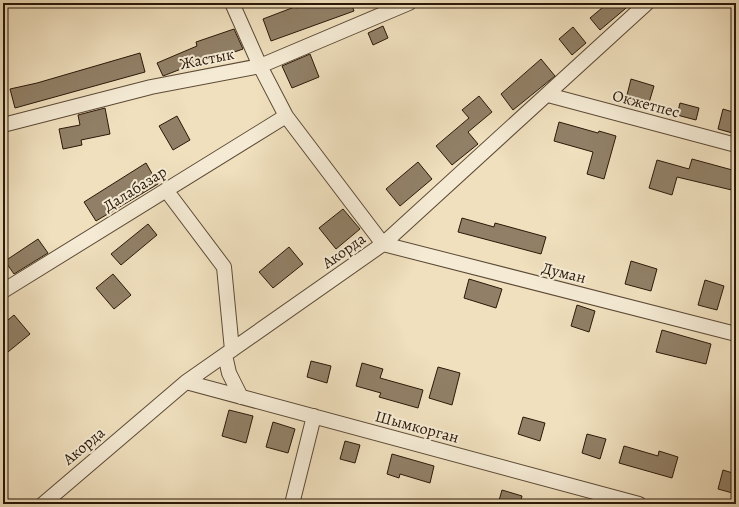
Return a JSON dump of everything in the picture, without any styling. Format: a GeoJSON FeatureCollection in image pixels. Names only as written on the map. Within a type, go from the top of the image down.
{"type":"FeatureCollection","features":[{"type":"Feature","properties":{"kind":"street"},"geometry":{"type":"LineString","coordinates":[[232,3],[260,66],[286,116],[383,244]]}},
{"type":"Feature","properties":{"kind":"street","name":"Жастык"},"geometry":{"type":"LineString","coordinates":[[3,125],[151,87],[260,66],[409,3]]}},
{"type":"Feature","properties":{"kind":"street","name":"Акорда"},"geometry":{"type":"LineString","coordinates":[[43,504],[186,382],[383,244],[548,95],[647,3]]}},
{"type":"Feature","properties":{"kind":"street","name":"Окжетпес"},"geometry":{"type":"LineString","coordinates":[[548,95],[736,146]]}},
{"type":"Feature","properties":{"kind":"street","name":"Далабазар"},"geometry":{"type":"LineString","coordinates":[[3,291],[286,116]]}},
{"type":"Feature","properties":{"kind":"street"},"geometry":{"type":"LineString","coordinates":[[166,190],[224,267],[229,373],[241,397]]}},
{"type":"Feature","properties":{"kind":"street","name":"Думан"},"geometry":{"type":"LineString","coordinates":[[383,244],[736,334]]}},
{"type":"Feature","properties":{"kind":"street","name":"Шымкорган"},"geometry":{"type":"LineString","coordinates":[[186,382],[639,504]]}},
{"type":"Feature","properties":{"kind":"street"},"geometry":{"type":"LineString","coordinates":[[292,504],[314,416]]}},
{"type":"Feature","properties":{"kind":"building"},"geometry":{"type":"Polygon","coordinates":[[[312,3],[351,3],[354,11],[271,41],[263,19],[297,6],[297,8],[312,3]]]}},
{"type":"Feature","properties":{"kind":"building"},"geometry":{"type":"Polygon","coordinates":[[[608,3],[632,3],[600,30],[590,18],[608,3]]]}},
{"type":"Feature","properties":{"kind":"building"},"geometry":{"type":"Polygon","coordinates":[[[383,26],[388,38],[373,45],[368,33],[383,26]]]}},
{"type":"Feature","properties":{"kind":"building"},"geometry":{"type":"Polygon","coordinates":[[[573,27],[586,43],[572,55],[559,39],[573,27]]]}},
{"type":"Feature","properties":{"kind":"building"},"geometry":{"type":"Polygon","coordinates":[[[234,29],[243,49],[203,63],[202,61],[163,76],[157,63],[197,46],[196,42],[234,29]]]}},
{"type":"Feature","properties":{"kind":"building"},"geometry":{"type":"Polygon","coordinates":[[[140,53],[145,72],[15,108],[10,89],[37,83],[140,53]]]}},
{"type":"Feature","properties":{"kind":"building"},"geometry":{"type":"Polygon","coordinates":[[[310,54],[319,77],[292,88],[282,66],[310,54]]]}},
{"type":"Feature","properties":{"kind":"building"},"geometry":{"type":"Polygon","coordinates":[[[541,59],[555,76],[513,110],[501,94],[541,59]]]}},
{"type":"Feature","properties":{"kind":"building"},"geometry":{"type":"Polygon","coordinates":[[[631,79],[654,86],[648,106],[626,99],[631,79]]]}},
{"type":"Feature","properties":{"kind":"building"},"geometry":{"type":"Polygon","coordinates":[[[479,96],[492,112],[468,132],[478,144],[452,165],[436,146],[469,118],[462,110],[479,96]]]}},
{"type":"Feature","properties":{"kind":"building"},"geometry":{"type":"Polygon","coordinates":[[[680,103],[699,108],[696,120],[677,115],[680,103]]]}},
{"type":"Feature","properties":{"kind":"building"},"geometry":{"type":"Polygon","coordinates":[[[105,108],[110,134],[81,140],[82,145],[63,149],[59,129],[80,125],[78,115],[105,108]]]}},
{"type":"Feature","properties":{"kind":"building"},"geometry":{"type":"Polygon","coordinates":[[[723,109],[736,113],[736,134],[718,129],[723,109]]]}},
{"type":"Feature","properties":{"kind":"building"},"geometry":{"type":"Polygon","coordinates":[[[177,116],[190,140],[173,150],[159,126],[177,116]]]}},
{"type":"Feature","properties":{"kind":"building"},"geometry":{"type":"Polygon","coordinates":[[[559,122],[598,133],[599,131],[616,136],[604,179],[587,174],[593,152],[554,141],[559,122]]]}},
{"type":"Feature","properties":{"kind":"building"},"geometry":{"type":"Polygon","coordinates":[[[692,159],[736,171],[736,191],[677,177],[672,195],[649,188],[657,160],[689,169],[692,159]]]}},
{"type":"Feature","properties":{"kind":"building"},"geometry":{"type":"Polygon","coordinates":[[[418,162],[432,179],[400,206],[386,189],[418,162]]]}},
{"type":"Feature","properties":{"kind":"building"},"geometry":{"type":"Polygon","coordinates":[[[146,163],[158,184],[96,221],[84,202],[146,163]]]}},
{"type":"Feature","properties":{"kind":"building"},"geometry":{"type":"Polygon","coordinates":[[[343,209],[360,229],[336,249],[319,228],[343,209]]]}},
{"type":"Feature","properties":{"kind":"building"},"geometry":{"type":"Polygon","coordinates":[[[462,218],[494,227],[495,223],[546,237],[541,254],[458,232],[462,218]]]}},
{"type":"Feature","properties":{"kind":"building"},"geometry":{"type":"Polygon","coordinates":[[[148,224],[157,235],[121,265],[111,254],[148,224]]]}},
{"type":"Feature","properties":{"kind":"building"},"geometry":{"type":"Polygon","coordinates":[[[38,239],[48,253],[14,274],[5,261],[38,239]]]}},
{"type":"Feature","properties":{"kind":"building"},"geometry":{"type":"Polygon","coordinates":[[[289,247],[303,264],[273,288],[259,272],[289,247]]]}},
{"type":"Feature","properties":{"kind":"building"},"geometry":{"type":"Polygon","coordinates":[[[631,261],[657,269],[651,291],[625,284],[631,261]]]}},
{"type":"Feature","properties":{"kind":"building"},"geometry":{"type":"Polygon","coordinates":[[[113,274],[131,295],[114,309],[96,288],[113,274]]]}},
{"type":"Feature","properties":{"kind":"building"},"geometry":{"type":"Polygon","coordinates":[[[469,279],[502,289],[496,308],[464,298],[469,279]]]}},
{"type":"Feature","properties":{"kind":"building"},"geometry":{"type":"Polygon","coordinates":[[[705,280],[724,286],[717,310],[698,305],[705,280]]]}},
{"type":"Feature","properties":{"kind":"building"},"geometry":{"type":"Polygon","coordinates":[[[577,305],[595,311],[589,332],[571,326],[577,305]]]}},
{"type":"Feature","properties":{"kind":"building"},"geometry":{"type":"Polygon","coordinates":[[[14,315],[30,334],[3,356],[3,324],[14,315]]]}},
{"type":"Feature","properties":{"kind":"building"},"geometry":{"type":"Polygon","coordinates":[[[662,330],[711,344],[706,364],[656,352],[662,330]]]}},
{"type":"Feature","properties":{"kind":"building"},"geometry":{"type":"Polygon","coordinates":[[[311,361],[331,366],[327,383],[307,377],[311,361]]]}},
{"type":"Feature","properties":{"kind":"building"},"geometry":{"type":"Polygon","coordinates":[[[362,363],[383,369],[380,378],[423,390],[418,408],[379,397],[381,393],[356,386],[362,363]]]}},
{"type":"Feature","properties":{"kind":"building"},"geometry":{"type":"Polygon","coordinates":[[[438,367],[460,373],[452,405],[429,398],[438,367]]]}},
{"type":"Feature","properties":{"kind":"building"},"geometry":{"type":"Polygon","coordinates":[[[229,410],[253,416],[246,443],[222,436],[229,410]]]}},
{"type":"Feature","properties":{"kind":"building"},"geometry":{"type":"Polygon","coordinates":[[[523,417],[545,423],[540,441],[518,434],[523,417]]]}},
{"type":"Feature","properties":{"kind":"building"},"geometry":{"type":"Polygon","coordinates":[[[273,422],[295,429],[288,453],[266,447],[273,422]]]}},
{"type":"Feature","properties":{"kind":"building"},"geometry":{"type":"Polygon","coordinates":[[[587,434],[606,439],[600,459],[582,453],[587,434]]]}},
{"type":"Feature","properties":{"kind":"building"},"geometry":{"type":"Polygon","coordinates":[[[345,441],[360,445],[355,463],[340,459],[345,441]]]}},
{"type":"Feature","properties":{"kind":"building"},"geometry":{"type":"Polygon","coordinates":[[[624,446],[658,456],[659,451],[678,457],[672,478],[619,463],[624,446]]]}},
{"type":"Feature","properties":{"kind":"building"},"geometry":{"type":"Polygon","coordinates":[[[392,454],[434,466],[430,483],[400,474],[399,478],[387,474],[392,454]]]}},
{"type":"Feature","properties":{"kind":"building"},"geometry":{"type":"Polygon","coordinates":[[[723,470],[736,474],[736,494],[718,489],[723,470]]]}},
{"type":"Feature","properties":{"kind":"building"},"geometry":{"type":"Polygon","coordinates":[[[502,490],[522,496],[520,504],[498,504],[502,490]]]}}]}
